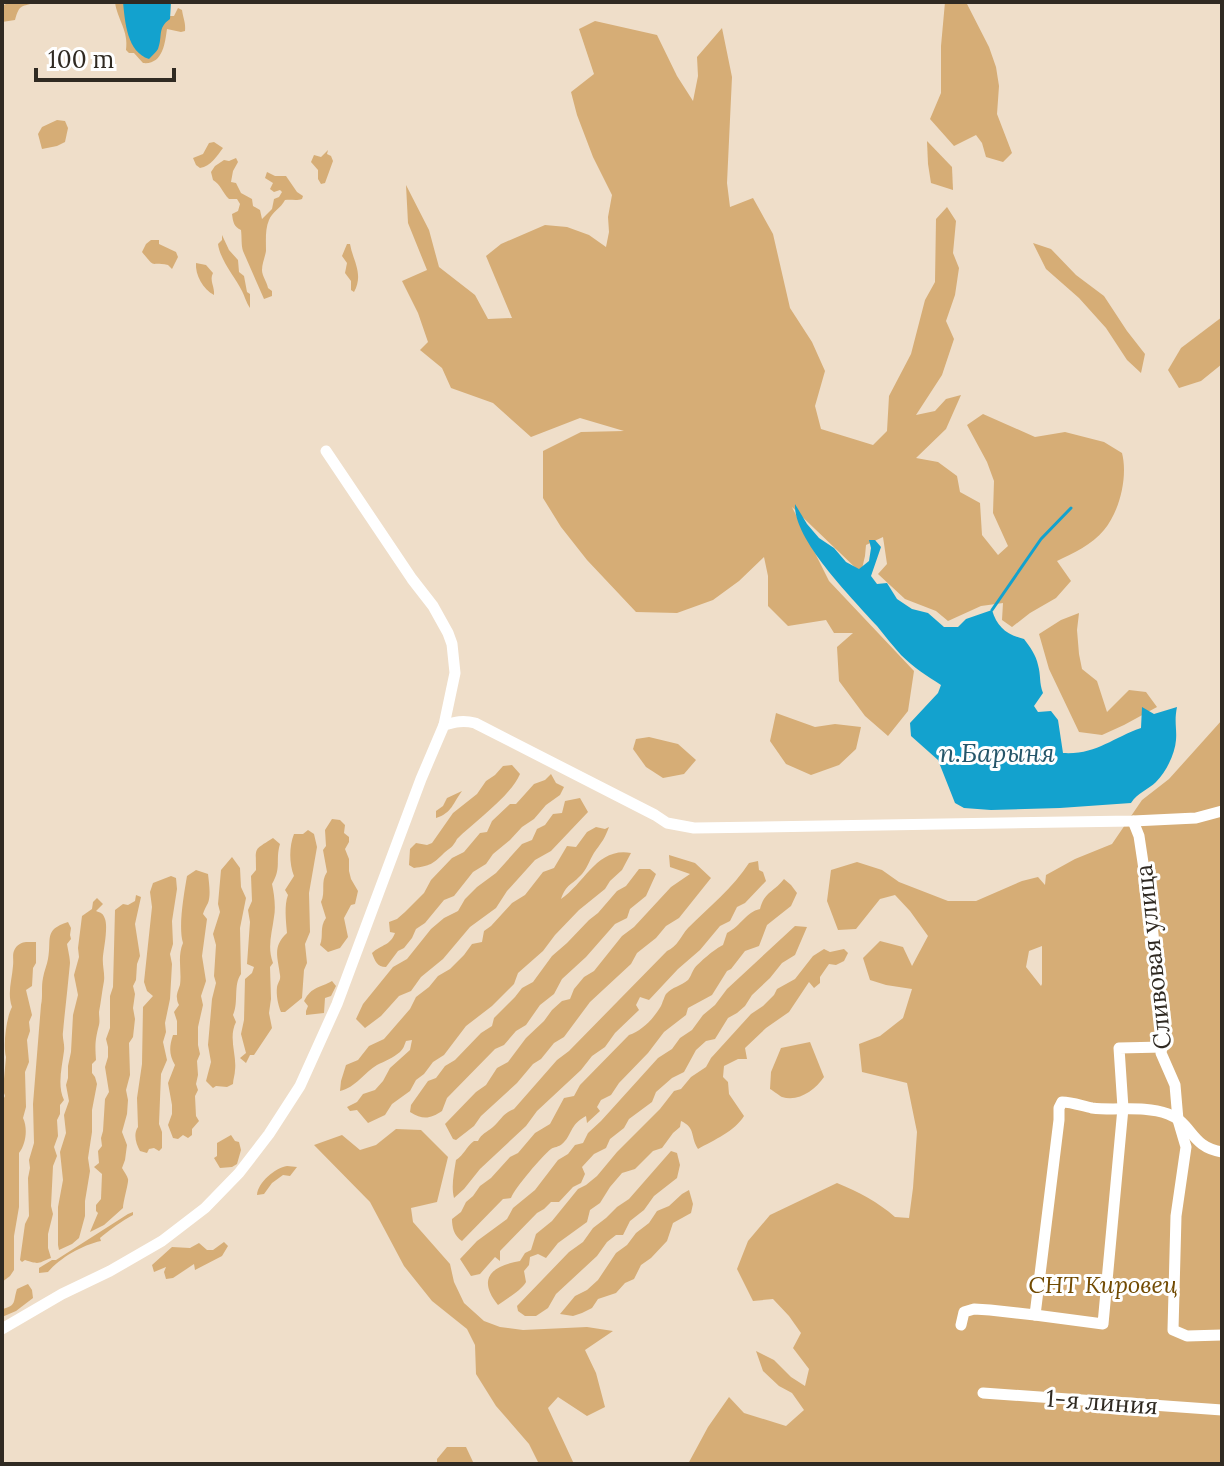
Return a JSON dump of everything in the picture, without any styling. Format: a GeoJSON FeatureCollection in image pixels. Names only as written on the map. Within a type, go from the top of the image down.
{"type":"FeatureCollection","features":[{"type":"Feature","properties":{"kind":"street"},"geometry":{"type":"LineString","coordinates":[[2,1329],[162,1241],[239,1173],[269,1134],[300,1086],[337,1004],[444,725],[455,673],[452,644],[433,606],[326,451]]}},
{"type":"Feature","properties":{"kind":"street"},"geometry":{"type":"LineString","coordinates":[[444,725],[456,721],[475,723],[667,823],[694,828],[1133,821],[1220,816]]}},
{"type":"Feature","properties":{"kind":"street","name":"Сливовая улица"},"geometry":{"type":"LineString","coordinates":[[1133,821],[1139,836],[1151,916],[1164,1034],[1161,1053],[1175,1085],[1178,1120],[1186,1147],[1176,1216],[1173,1330],[1187,1336],[1222,1335]]}},
{"type":"Feature","properties":{"kind":"street"},"geometry":{"type":"LineString","coordinates":[[961,1325],[964,1312],[974,1309],[1103,1324],[1123,1108],[1119,1048],[1163,1047]]}},
{"type":"Feature","properties":{"kind":"street"},"geometry":{"type":"LineString","coordinates":[[1035,1315],[1062,1102],[1094,1108],[1166,1113],[1190,1129],[1196,1140],[1207,1149],[1222,1152]]}},
{"type":"Feature","properties":{"kind":"street","name":"1-я линия"},"geometry":{"type":"LineString","coordinates":[[983,1393],[1222,1410]]}},
{"type":"Feature","properties":{"kind":"green space"},"geometry":{"type":"Polygon","coordinates":[[[10,2],[36,2],[20,8],[15,20],[2,22],[2,6],[10,2]]]}},
{"type":"Feature","properties":{"kind":"green space"},"geometry":{"type":"Polygon","coordinates":[[[115,2],[128,2],[157,28],[168,16],[174,16],[178,8],[182,10],[185,31],[167,29],[159,57],[150,63],[143,63],[134,53],[126,50],[126,37],[115,2]]]}},
{"type":"Feature","properties":{"kind":"green space"},"geometry":{"type":"Polygon","coordinates":[[[945,2],[966,2],[989,47],[999,86],[997,114],[1012,153],[1003,162],[986,157],[976,135],[954,146],[930,119],[941,93],[945,2]]]}},
{"type":"Feature","properties":{"kind":"green space"},"geometry":{"type":"Polygon","coordinates":[[[595,21],[657,35],[693,101],[698,76],[697,57],[722,28],[732,77],[727,183],[730,207],[753,198],[773,234],[790,308],[812,342],[825,371],[815,406],[821,429],[873,445],[887,431],[889,396],[911,354],[925,300],[935,282],[936,219],[947,207],[956,221],[953,253],[959,268],[955,295],[946,321],[954,339],[942,375],[916,415],[935,411],[946,399],[961,395],[946,429],[916,458],[938,462],[957,476],[960,492],[980,503],[982,535],[998,555],[1008,546],[993,513],[994,481],[967,425],[983,414],[1035,437],[1065,432],[1104,442],[1122,453],[1123,482],[1110,522],[1094,540],[1057,561],[1071,581],[1056,598],[1012,627],[1002,620],[1003,603],[981,606],[948,621],[936,611],[905,599],[878,574],[887,564],[883,537],[866,545],[861,573],[792,507],[829,581],[914,671],[908,711],[888,736],[865,716],[839,681],[837,647],[853,633],[834,633],[826,620],[788,626],[768,606],[768,576],[764,557],[713,600],[677,613],[636,612],[587,560],[543,498],[543,451],[581,432],[624,431],[580,418],[531,437],[493,403],[451,388],[442,368],[420,350],[428,342],[402,281],[427,270],[408,223],[406,185],[429,230],[439,267],[475,295],[488,319],[512,318],[486,256],[501,244],[545,225],[567,227],[589,235],[606,247],[612,195],[593,157],[571,92],[594,74],[579,29],[595,21]]]}},
{"type":"Feature","properties":{"kind":"green space"},"geometry":{"type":"Polygon","coordinates":[[[57,120],[65,121],[68,128],[65,142],[42,149],[38,134],[42,127],[57,120]]]}},
{"type":"Feature","properties":{"kind":"green space"},"geometry":{"type":"Polygon","coordinates":[[[927,141],[952,167],[953,190],[931,183],[927,141]]]}},
{"type":"Feature","properties":{"kind":"green space"},"geometry":{"type":"Polygon","coordinates":[[[214,142],[223,148],[211,163],[200,168],[193,158],[203,154],[209,143],[214,142]]]}},
{"type":"Feature","properties":{"kind":"green space"},"geometry":{"type":"Polygon","coordinates":[[[328,150],[327,154],[333,161],[325,183],[321,184],[318,170],[311,162],[314,155],[321,157],[328,150]]]}},
{"type":"Feature","properties":{"kind":"green space"},"geometry":{"type":"Polygon","coordinates":[[[236,158],[238,162],[231,182],[252,199],[262,219],[282,192],[270,189],[273,183],[265,178],[267,172],[286,176],[303,196],[300,200],[285,200],[269,220],[262,270],[272,296],[264,299],[243,251],[241,230],[235,226],[233,219],[232,214],[238,211],[240,204],[237,199],[229,199],[213,180],[211,172],[224,160],[236,158]]]}},
{"type":"Feature","properties":{"kind":"green space"},"geometry":{"type":"Polygon","coordinates":[[[222,235],[238,260],[239,272],[244,276],[250,294],[250,308],[222,256],[218,244],[222,235]]]}},
{"type":"Feature","properties":{"kind":"green space"},"geometry":{"type":"Polygon","coordinates":[[[151,240],[159,240],[159,244],[176,252],[178,257],[172,269],[168,265],[152,263],[142,252],[151,240]]]}},
{"type":"Feature","properties":{"kind":"green space"},"geometry":{"type":"Polygon","coordinates":[[[1033,243],[1051,249],[1076,275],[1104,296],[1145,354],[1141,373],[1127,360],[1106,328],[1079,298],[1046,269],[1033,243]]]}},
{"type":"Feature","properties":{"kind":"green space"},"geometry":{"type":"Polygon","coordinates":[[[347,244],[350,244],[358,273],[354,292],[345,273],[347,263],[342,256],[347,244]]]}},
{"type":"Feature","properties":{"kind":"green space"},"geometry":{"type":"Polygon","coordinates":[[[196,263],[206,265],[213,273],[214,295],[200,281],[196,263]]]}},
{"type":"Feature","properties":{"kind":"green space"},"geometry":{"type":"Polygon","coordinates":[[[1222,317],[1222,364],[1201,381],[1179,388],[1168,370],[1181,348],[1222,317]]]}},
{"type":"Feature","properties":{"kind":"green space"},"geometry":{"type":"Polygon","coordinates":[[[1079,613],[1077,630],[1082,669],[1097,681],[1107,712],[1129,690],[1146,692],[1157,707],[1102,735],[1079,732],[1049,669],[1039,634],[1079,613]]]}},
{"type":"Feature","properties":{"kind":"green space"},"geometry":{"type":"Polygon","coordinates":[[[776,713],[815,727],[835,724],[861,727],[856,749],[839,765],[811,775],[786,764],[770,741],[776,713]]]}},
{"type":"Feature","properties":{"kind":"green space","name":"СНТ Кировец"},"geometry":{"type":"Polygon","coordinates":[[[1222,720],[1222,1464],[688,1464],[729,1397],[744,1413],[786,1426],[804,1410],[792,1393],[763,1371],[756,1351],[774,1360],[805,1386],[809,1369],[793,1348],[801,1333],[773,1299],[753,1301],[737,1269],[748,1241],[770,1215],[837,1183],[868,1198],[895,1217],[909,1218],[917,1132],[907,1083],[862,1072],[859,1044],[880,1036],[903,1018],[912,989],[870,980],[863,958],[880,941],[903,947],[912,966],[928,936],[895,895],[880,899],[856,929],[838,930],[827,901],[831,870],[857,862],[882,870],[899,882],[948,901],[976,901],[1038,877],[1045,885],[1046,875],[1112,844],[1142,800],[1169,779],[1222,720]],[[1042,946],[1029,951],[1026,967],[1042,984],[1042,946]]]}},
{"type":"Feature","properties":{"kind":"green space"},"geometry":{"type":"Polygon","coordinates":[[[649,737],[678,744],[696,760],[684,774],[663,778],[646,767],[633,749],[636,739],[649,737]]]}},
{"type":"Feature","properties":{"kind":"green space"},"geometry":{"type":"Polygon","coordinates":[[[512,765],[520,774],[500,800],[434,862],[414,868],[409,865],[410,849],[416,843],[432,843],[453,813],[477,794],[503,766],[512,765]]]}},
{"type":"Feature","properties":{"kind":"green space"},"geometry":{"type":"Polygon","coordinates":[[[551,774],[556,783],[564,787],[560,795],[493,854],[486,864],[473,872],[454,896],[444,900],[386,967],[378,965],[372,953],[393,937],[395,933],[390,932],[389,922],[405,912],[452,858],[464,852],[480,833],[487,832],[492,821],[510,804],[516,804],[534,784],[551,774]]]}},
{"type":"Feature","properties":{"kind":"green space"},"geometry":{"type":"Polygon","coordinates":[[[462,791],[449,810],[436,818],[436,811],[447,798],[462,791]]]}},
{"type":"Feature","properties":{"kind":"green space"},"geometry":{"type":"Polygon","coordinates":[[[580,798],[588,812],[551,851],[535,860],[496,908],[470,927],[411,991],[399,996],[365,1028],[356,1019],[363,1004],[393,967],[407,959],[431,929],[458,911],[465,899],[496,873],[522,844],[532,840],[537,829],[545,825],[553,814],[562,813],[565,801],[580,798]]]}},
{"type":"Feature","properties":{"kind":"green space"},"geometry":{"type":"Polygon","coordinates":[[[332,819],[340,820],[345,825],[344,833],[349,837],[345,849],[349,871],[358,891],[355,904],[351,905],[344,918],[348,937],[340,948],[328,952],[320,945],[326,918],[321,902],[327,872],[323,850],[326,846],[325,830],[332,819]]]}},
{"type":"Feature","properties":{"kind":"green space"},"geometry":{"type":"Polygon","coordinates":[[[596,827],[609,827],[584,871],[567,887],[561,899],[609,855],[631,853],[622,870],[518,973],[514,984],[492,1006],[466,1026],[444,1055],[433,1062],[410,1091],[392,1104],[385,1115],[368,1123],[357,1110],[350,1111],[347,1107],[357,1102],[363,1094],[375,1090],[383,1081],[390,1068],[410,1050],[412,1040],[406,1041],[397,1054],[340,1091],[346,1065],[358,1060],[369,1046],[384,1039],[410,1009],[416,997],[450,969],[472,944],[482,942],[484,931],[512,903],[525,895],[543,872],[554,868],[567,846],[576,847],[587,832],[596,827]]]}},
{"type":"Feature","properties":{"kind":"green space"},"geometry":{"type":"Polygon","coordinates":[[[308,830],[314,834],[317,847],[309,893],[310,932],[305,944],[307,963],[302,998],[281,1012],[277,993],[280,977],[277,952],[279,943],[287,933],[288,895],[285,890],[294,876],[290,861],[291,844],[294,834],[303,834],[308,830]]]}},
{"type":"Feature","properties":{"kind":"green space"},"geometry":{"type":"Polygon","coordinates":[[[273,838],[280,844],[277,873],[272,884],[275,909],[270,946],[273,963],[270,967],[269,1013],[272,1028],[246,1063],[240,1058],[246,1053],[241,1034],[245,979],[254,967],[247,964],[251,876],[256,870],[257,850],[273,838]]]}},
{"type":"Feature","properties":{"kind":"green space"},"geometry":{"type":"Polygon","coordinates":[[[669,855],[695,863],[711,878],[679,918],[637,953],[631,964],[590,1002],[564,1037],[554,1043],[474,1126],[456,1140],[453,1139],[445,1124],[486,1085],[497,1068],[508,1062],[552,1010],[562,1001],[570,999],[574,989],[594,971],[622,936],[671,887],[690,874],[670,867],[669,855]]]}},
{"type":"Feature","properties":{"kind":"green space"},"geometry":{"type":"Polygon","coordinates":[[[232,857],[240,868],[241,887],[246,898],[240,928],[241,974],[233,1015],[236,1022],[233,1034],[235,1072],[233,1084],[213,1088],[206,1081],[211,1062],[208,1045],[216,983],[213,934],[220,912],[221,870],[232,857]]]}},
{"type":"Feature","properties":{"kind":"green space"},"geometry":{"type":"Polygon","coordinates":[[[758,861],[759,870],[766,881],[737,907],[730,921],[720,926],[649,1000],[640,997],[636,1005],[639,1010],[605,1047],[537,1111],[454,1198],[456,1160],[471,1143],[478,1141],[514,1109],[557,1060],[676,944],[749,863],[758,861]]]}},
{"type":"Feature","properties":{"kind":"green space"},"geometry":{"type":"Polygon","coordinates":[[[639,869],[650,869],[656,874],[646,896],[630,909],[627,918],[615,924],[562,979],[554,994],[540,1005],[526,1025],[495,1049],[447,1098],[442,1111],[426,1118],[410,1112],[411,1105],[428,1081],[436,1078],[445,1066],[492,1026],[494,1018],[522,988],[533,982],[552,956],[617,891],[626,886],[639,869]]]}},
{"type":"Feature","properties":{"kind":"green space"},"geometry":{"type":"Polygon","coordinates":[[[196,870],[208,874],[210,893],[203,914],[207,919],[202,956],[206,981],[198,1027],[200,1054],[195,1096],[199,1121],[192,1129],[192,1135],[188,1138],[183,1135],[178,1139],[173,1138],[168,1125],[172,1105],[168,1083],[175,1065],[170,1047],[173,1035],[177,1035],[174,1012],[179,1005],[184,892],[187,876],[196,870]]]}},
{"type":"Feature","properties":{"kind":"green space"},"geometry":{"type":"Polygon","coordinates":[[[171,876],[176,878],[177,889],[172,921],[170,999],[163,1042],[167,1060],[161,1074],[159,1124],[162,1148],[159,1151],[149,1149],[147,1153],[140,1151],[135,1136],[142,1064],[143,1007],[153,996],[144,982],[152,907],[150,892],[153,883],[171,876]]]}},
{"type":"Feature","properties":{"kind":"green space"},"geometry":{"type":"Polygon","coordinates":[[[784,879],[797,893],[791,906],[767,925],[759,946],[745,951],[727,971],[712,995],[688,1008],[686,1015],[664,1032],[611,1095],[601,1100],[597,1107],[600,1111],[587,1123],[586,1116],[576,1123],[565,1141],[551,1149],[535,1165],[511,1198],[503,1199],[462,1241],[459,1239],[452,1219],[480,1186],[518,1153],[535,1133],[550,1124],[564,1098],[574,1096],[580,1085],[629,1035],[647,1024],[666,994],[688,980],[699,963],[723,945],[727,933],[760,909],[767,895],[784,879]]]}},
{"type":"Feature","properties":{"kind":"green space"},"geometry":{"type":"Polygon","coordinates":[[[136,895],[141,897],[135,924],[140,956],[133,986],[135,1019],[133,1037],[129,1043],[127,1114],[122,1132],[127,1145],[122,1168],[128,1181],[123,1208],[104,1225],[90,1232],[98,1213],[96,1205],[101,1199],[102,1174],[94,1167],[99,1163],[105,1099],[109,1092],[105,1067],[113,987],[115,910],[135,901],[136,895]]]}},
{"type":"Feature","properties":{"kind":"green space"},"geometry":{"type":"Polygon","coordinates":[[[97,898],[103,904],[96,911],[103,916],[106,927],[96,1060],[92,1064],[97,1084],[88,1158],[90,1171],[79,1238],[59,1250],[58,1207],[63,1180],[60,1152],[66,1133],[64,1115],[69,1101],[66,1085],[78,995],[74,975],[79,957],[82,916],[92,909],[97,898]]]}},
{"type":"Feature","properties":{"kind":"green space"},"geometry":{"type":"Polygon","coordinates":[[[68,922],[71,928],[71,939],[67,944],[70,963],[60,1082],[64,1100],[60,1105],[58,1136],[54,1147],[57,1156],[53,1166],[53,1214],[48,1234],[51,1258],[39,1263],[22,1262],[25,1224],[29,1216],[28,1178],[34,1143],[33,1104],[42,981],[50,936],[55,928],[68,922]]]}},
{"type":"Feature","properties":{"kind":"green space"},"geometry":{"type":"Polygon","coordinates":[[[795,926],[807,927],[795,955],[782,963],[745,1006],[728,1018],[715,1039],[706,1041],[696,1050],[684,1072],[656,1092],[652,1102],[629,1119],[624,1128],[610,1139],[606,1148],[594,1154],[582,1167],[585,1174],[581,1183],[559,1202],[551,1202],[537,1213],[500,1251],[500,1261],[495,1257],[480,1274],[471,1276],[460,1259],[477,1241],[507,1219],[513,1208],[535,1190],[558,1160],[575,1145],[583,1143],[588,1133],[658,1058],[692,1030],[727,989],[795,926]]]}},
{"type":"Feature","properties":{"kind":"green space"},"geometry":{"type":"Polygon","coordinates":[[[23,942],[36,942],[32,986],[26,990],[32,1015],[27,1040],[29,1062],[25,1072],[26,1107],[23,1118],[26,1136],[19,1153],[14,1270],[2,1282],[2,1102],[5,1096],[5,1039],[12,1007],[13,953],[23,942]]]}},
{"type":"Feature","properties":{"kind":"green space"},"geometry":{"type":"Polygon","coordinates":[[[824,949],[830,952],[844,949],[848,953],[844,961],[829,964],[820,977],[820,983],[814,988],[809,982],[789,1012],[745,1048],[747,1059],[738,1059],[724,1066],[723,1077],[728,1082],[729,1094],[744,1116],[740,1121],[724,1135],[698,1149],[691,1130],[681,1121],[680,1127],[662,1148],[653,1151],[635,1169],[622,1173],[600,1203],[590,1210],[587,1222],[558,1243],[546,1258],[538,1254],[530,1257],[524,1271],[524,1285],[498,1305],[488,1288],[490,1275],[501,1266],[520,1261],[531,1250],[536,1234],[552,1221],[578,1189],[597,1176],[674,1091],[681,1089],[691,1077],[706,1067],[751,1014],[763,1006],[777,989],[795,979],[813,956],[824,949]]]}},
{"type":"Feature","properties":{"kind":"green space"},"geometry":{"type":"Polygon","coordinates":[[[332,981],[336,986],[331,996],[325,998],[324,1013],[306,1015],[308,1006],[304,1001],[307,996],[332,981]]]}},
{"type":"Feature","properties":{"kind":"green space"},"geometry":{"type":"Polygon","coordinates":[[[810,1042],[824,1077],[820,1082],[806,1094],[794,1098],[782,1097],[770,1089],[771,1072],[781,1048],[810,1042]]]}},
{"type":"Feature","properties":{"kind":"green space"},"geometry":{"type":"Polygon","coordinates":[[[396,1129],[421,1130],[448,1157],[437,1202],[411,1208],[413,1222],[450,1264],[464,1303],[484,1321],[500,1327],[523,1330],[587,1327],[613,1331],[585,1350],[596,1373],[605,1407],[587,1416],[558,1397],[548,1408],[574,1464],[539,1464],[529,1444],[496,1406],[476,1374],[475,1345],[467,1329],[432,1301],[404,1266],[370,1202],[314,1145],[342,1135],[360,1150],[376,1145],[396,1129]]]}},
{"type":"Feature","properties":{"kind":"green space"},"geometry":{"type":"Polygon","coordinates":[[[231,1135],[239,1142],[241,1150],[237,1164],[220,1168],[214,1158],[217,1156],[217,1143],[231,1135]]]}},
{"type":"Feature","properties":{"kind":"green space"},"geometry":{"type":"Polygon","coordinates":[[[671,1151],[677,1153],[680,1165],[677,1178],[630,1221],[623,1235],[616,1235],[607,1242],[597,1256],[556,1294],[548,1308],[536,1316],[525,1316],[518,1311],[517,1306],[569,1252],[583,1242],[593,1228],[629,1199],[671,1151]]]}},
{"type":"Feature","properties":{"kind":"green space"},"geometry":{"type":"Polygon","coordinates":[[[287,1166],[297,1167],[290,1176],[283,1175],[264,1194],[257,1195],[260,1185],[268,1176],[287,1166]]]}},
{"type":"Feature","properties":{"kind":"green space"},"geometry":{"type":"Polygon","coordinates":[[[689,1190],[693,1204],[691,1213],[673,1223],[667,1241],[641,1265],[634,1279],[616,1293],[598,1299],[592,1308],[582,1313],[573,1316],[560,1314],[575,1296],[598,1280],[616,1253],[649,1223],[657,1211],[669,1206],[689,1190]]]}},
{"type":"Feature","properties":{"kind":"green space"},"geometry":{"type":"Polygon","coordinates":[[[133,1212],[100,1238],[101,1241],[72,1253],[48,1272],[39,1273],[39,1268],[133,1212]]]}},
{"type":"Feature","properties":{"kind":"green space"},"geometry":{"type":"Polygon","coordinates":[[[224,1242],[228,1246],[222,1256],[195,1270],[194,1264],[173,1278],[166,1279],[166,1267],[154,1272],[152,1265],[172,1247],[190,1248],[199,1243],[207,1250],[213,1250],[224,1242]]]}},
{"type":"Feature","properties":{"kind":"green space"},"geometry":{"type":"Polygon","coordinates":[[[28,1284],[33,1298],[2,1317],[2,1309],[12,1305],[17,1289],[28,1284]]]}},
{"type":"Feature","properties":{"kind":"green space"},"geometry":{"type":"Polygon","coordinates":[[[447,1447],[466,1447],[474,1464],[437,1464],[437,1459],[447,1447]]]}},
{"type":"Feature","properties":{"kind":"water"},"geometry":{"type":"Polygon","coordinates":[[[123,2],[171,2],[170,19],[162,29],[158,49],[149,59],[132,43],[126,27],[123,2]]]}},
{"type":"Feature","properties":{"kind":"water","name":"п.Барыня"},"geometry":{"type":"Polygon","coordinates":[[[795,504],[819,538],[834,548],[846,562],[859,569],[869,561],[869,540],[875,540],[881,547],[871,576],[877,584],[887,583],[897,599],[912,609],[928,613],[944,627],[958,627],[966,619],[992,610],[1004,629],[1024,639],[1037,661],[1043,693],[1034,706],[1038,712],[1051,711],[1058,720],[1063,753],[1095,749],[1141,728],[1142,707],[1154,714],[1177,707],[1175,745],[1163,773],[1131,803],[991,810],[964,808],[955,803],[938,760],[911,736],[910,723],[938,693],[941,685],[901,655],[827,569],[804,535],[795,504]]]}},
{"type":"Feature","properties":{"kind":"waterway"},"geometry":{"type":"LineString","coordinates":[[992,610],[1041,539],[1071,508]]}}]}
